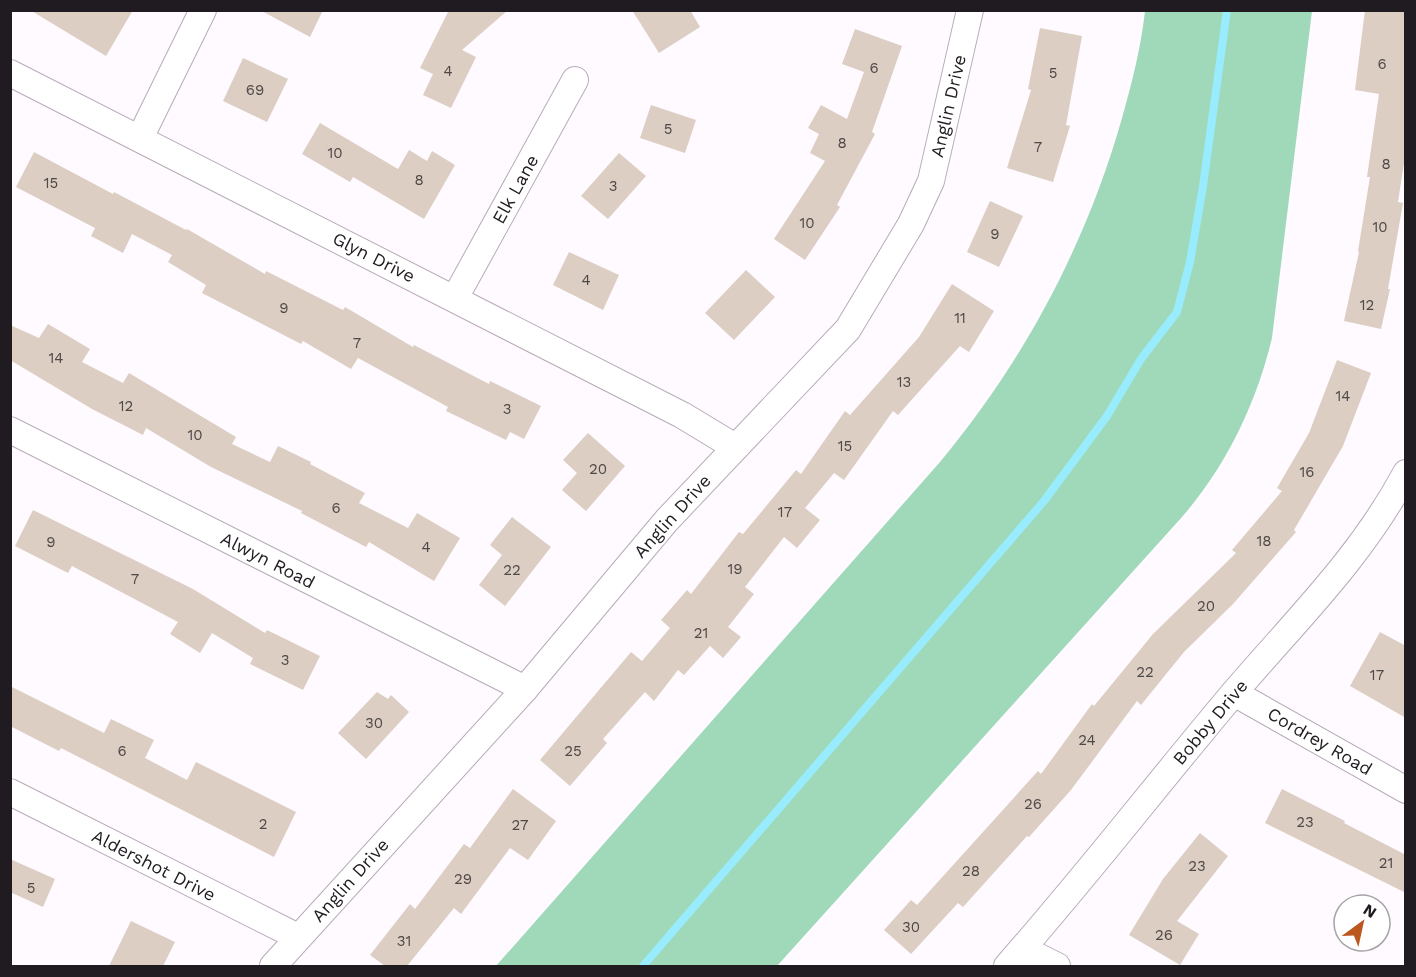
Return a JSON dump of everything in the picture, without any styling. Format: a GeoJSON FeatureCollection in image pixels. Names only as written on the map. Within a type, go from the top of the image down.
{"type":"FeatureCollection","features":[{"type":"Feature","properties":{"kind":"street"},"geometry":{"type":"LineString","coordinates":[[140,138],[203,10]]}},
{"type":"Feature","properties":{"kind":"street","name":"Anglin Drive"},"geometry":{"type":"LineString","coordinates":[[273,966],[525,689],[667,520],[848,330],[911,225],[931,181],[970,10]]}},
{"type":"Feature","properties":{"kind":"street","name":"Glyn Drive"},"geometry":{"type":"LineString","coordinates":[[10,73],[682,415],[735,447]]}},
{"type":"Feature","properties":{"kind":"street","name":"Elk Lane"},"geometry":{"type":"LineString","coordinates":[[454,298],[575,80]]}},
{"type":"Feature","properties":{"kind":"street","name":"Alwyn Road"},"geometry":{"type":"LineString","coordinates":[[10,430],[525,689]]}},
{"type":"Feature","properties":{"kind":"street","name":"Bobby Drive"},"geometry":{"type":"LineString","coordinates":[[1015,958],[1234,693],[1344,568],[1388,507],[1406,473]]}},
{"type":"Feature","properties":{"kind":"street","name":"Cordrey Road"},"geometry":{"type":"LineString","coordinates":[[1234,693],[1406,790]]}},
{"type":"Feature","properties":{"kind":"street","name":"Aldershot Drive"},"geometry":{"type":"LineString","coordinates":[[10,792],[298,937]]}},
{"type":"Feature","properties":{"kind":"street"},"geometry":{"type":"LineString","coordinates":[[1015,958],[1057,966]]}},
{"type":"Feature","properties":{"kind":"green space"},"geometry":{"type":"Polygon","coordinates":[[[1145,11],[1312,11],[1272,338],[1258,386],[1248,410],[1238,433],[1213,476],[1182,517],[777,966],[496,966],[940,462],[999,384],[1049,300],[1090,211],[1126,105],[1139,51],[1145,11]]]}},
{"type":"Feature","properties":{"kind":"building"},"geometry":{"type":"Polygon","coordinates":[[[30,10],[133,10],[106,56],[30,10]]]}},
{"type":"Feature","properties":{"kind":"building"},"geometry":{"type":"Polygon","coordinates":[[[260,10],[323,10],[310,37],[260,10]]]}},
{"type":"Feature","properties":{"kind":"building"},"geometry":{"type":"Polygon","coordinates":[[[449,10],[508,10],[462,50],[476,57],[451,108],[423,95],[433,74],[420,68],[449,10]]]}},
{"type":"Feature","properties":{"kind":"building"},"geometry":{"type":"Polygon","coordinates":[[[632,10],[690,10],[700,27],[659,53],[632,10]]]}},
{"type":"Feature","properties":{"kind":"building"},"geometry":{"type":"Polygon","coordinates":[[[1365,10],[1406,10],[1406,150],[1398,202],[1403,203],[1388,289],[1390,289],[1381,329],[1344,321],[1359,252],[1379,94],[1355,90],[1365,10]]]}},
{"type":"Feature","properties":{"kind":"building"},"geometry":{"type":"Polygon","coordinates":[[[1040,28],[1082,36],[1066,125],[1070,126],[1053,182],[1007,168],[1031,90],[1028,89],[1040,28]]]}},
{"type":"Feature","properties":{"kind":"building"},"geometry":{"type":"Polygon","coordinates":[[[855,29],[902,46],[872,132],[875,134],[837,205],[840,207],[805,260],[774,239],[825,161],[810,153],[819,134],[808,128],[821,105],[847,119],[864,72],[842,64],[855,29]]]}},
{"type":"Feature","properties":{"kind":"building"},"geometry":{"type":"Polygon","coordinates":[[[243,58],[288,79],[267,122],[223,101],[243,58]]]}},
{"type":"Feature","properties":{"kind":"building"},"geometry":{"type":"Polygon","coordinates":[[[651,105],[696,120],[685,153],[640,138],[651,105]]]}},
{"type":"Feature","properties":{"kind":"building"},"geometry":{"type":"Polygon","coordinates":[[[320,123],[398,169],[409,150],[427,161],[432,151],[455,165],[424,219],[353,177],[350,182],[302,154],[320,123]]]}},
{"type":"Feature","properties":{"kind":"building"},"geometry":{"type":"Polygon","coordinates":[[[34,152],[113,194],[114,192],[187,229],[265,274],[266,271],[343,310],[345,307],[413,347],[414,345],[489,384],[490,381],[541,406],[524,439],[510,432],[506,440],[446,411],[448,407],[358,358],[351,369],[303,341],[301,344],[202,293],[206,285],[168,262],[172,255],[132,234],[123,253],[91,236],[95,228],[16,187],[34,152]]]}},
{"type":"Feature","properties":{"kind":"building"},"geometry":{"type":"Polygon","coordinates":[[[619,153],[646,176],[608,219],[581,196],[619,153]]]}},
{"type":"Feature","properties":{"kind":"building"},"geometry":{"type":"Polygon","coordinates":[[[990,201],[1023,216],[999,267],[967,252],[990,201]]]}},
{"type":"Feature","properties":{"kind":"building"},"geometry":{"type":"Polygon","coordinates":[[[569,252],[619,275],[603,310],[553,285],[569,252]]]}},
{"type":"Feature","properties":{"kind":"building"},"geometry":{"type":"Polygon","coordinates":[[[746,270],[775,297],[734,340],[705,313],[746,270]]]}},
{"type":"Feature","properties":{"kind":"building"},"geometry":{"type":"Polygon","coordinates":[[[952,284],[994,311],[969,352],[960,346],[898,415],[893,411],[844,480],[834,473],[805,508],[820,520],[797,548],[784,537],[745,587],[754,594],[728,627],[741,637],[723,658],[710,646],[684,675],[678,670],[654,701],[645,692],[603,739],[607,743],[570,786],[540,760],[631,652],[642,661],[670,628],[661,620],[687,590],[691,594],[739,532],[743,534],[796,470],[801,474],[845,411],[850,415],[919,337],[952,284]]]}},
{"type":"Feature","properties":{"kind":"building"},"geometry":{"type":"Polygon","coordinates":[[[48,324],[90,349],[82,362],[123,383],[129,373],[236,437],[232,444],[270,462],[278,446],[365,493],[359,503],[408,528],[417,513],[460,538],[434,581],[369,542],[366,547],[301,513],[302,511],[211,467],[146,428],[143,435],[92,409],[10,360],[10,325],[39,338],[48,324]]]}},
{"type":"Feature","properties":{"kind":"building"},"geometry":{"type":"Polygon","coordinates":[[[1337,360],[1371,373],[1343,446],[1294,530],[1296,532],[1233,604],[1184,652],[1141,705],[1137,701],[1071,790],[1029,837],[1027,836],[963,907],[958,903],[911,954],[884,930],[911,900],[917,905],[1038,771],[1041,774],[1092,704],[1094,706],[1153,634],[1236,553],[1232,550],[1282,491],[1277,488],[1309,433],[1337,360]]]}},
{"type":"Feature","properties":{"kind":"building"},"geometry":{"type":"Polygon","coordinates":[[[588,433],[625,466],[586,511],[562,490],[577,473],[563,460],[588,433]]]}},
{"type":"Feature","properties":{"kind":"building"},"geometry":{"type":"Polygon","coordinates":[[[33,510],[193,589],[265,633],[267,630],[320,656],[303,690],[250,664],[253,658],[212,633],[200,653],[170,634],[178,622],[72,566],[68,573],[15,546],[33,510]]]}},
{"type":"Feature","properties":{"kind":"building"},"geometry":{"type":"Polygon","coordinates":[[[512,517],[551,547],[505,606],[479,585],[502,555],[490,545],[512,517]]]}},
{"type":"Feature","properties":{"kind":"building"},"geometry":{"type":"Polygon","coordinates":[[[1380,632],[1406,646],[1406,718],[1350,686],[1380,632]]]}},
{"type":"Feature","properties":{"kind":"building"},"geometry":{"type":"Polygon","coordinates":[[[10,686],[104,733],[111,719],[154,740],[145,758],[187,780],[196,762],[296,812],[274,857],[61,748],[59,751],[10,726],[10,686]]]}},
{"type":"Feature","properties":{"kind":"building"},"geometry":{"type":"Polygon","coordinates":[[[377,692],[388,699],[391,695],[409,712],[366,759],[338,733],[377,692]]]}},
{"type":"Feature","properties":{"kind":"building"},"geometry":{"type":"Polygon","coordinates":[[[513,789],[556,821],[528,860],[510,848],[461,914],[454,908],[407,966],[385,966],[370,955],[410,904],[415,909],[464,844],[470,848],[513,789]]]}},
{"type":"Feature","properties":{"kind":"building"},"geometry":{"type":"Polygon","coordinates":[[[1282,789],[1406,855],[1406,893],[1265,823],[1282,789]]]}},
{"type":"Feature","properties":{"kind":"building"},"geometry":{"type":"Polygon","coordinates":[[[1200,833],[1228,856],[1177,921],[1199,934],[1180,965],[1129,935],[1163,879],[1200,833]]]}},
{"type":"Feature","properties":{"kind":"building"},"geometry":{"type":"Polygon","coordinates":[[[10,859],[55,879],[43,907],[10,892],[10,859]]]}},
{"type":"Feature","properties":{"kind":"building"},"geometry":{"type":"Polygon","coordinates":[[[131,921],[175,942],[163,966],[109,966],[131,921]]]}},
{"type":"Feature","properties":{"kind":"waterway"},"geometry":{"type":"LineString","coordinates":[[643,966],[1044,501],[1107,416],[1141,359],[1177,312],[1190,262],[1203,186],[1227,10]]}}]}
